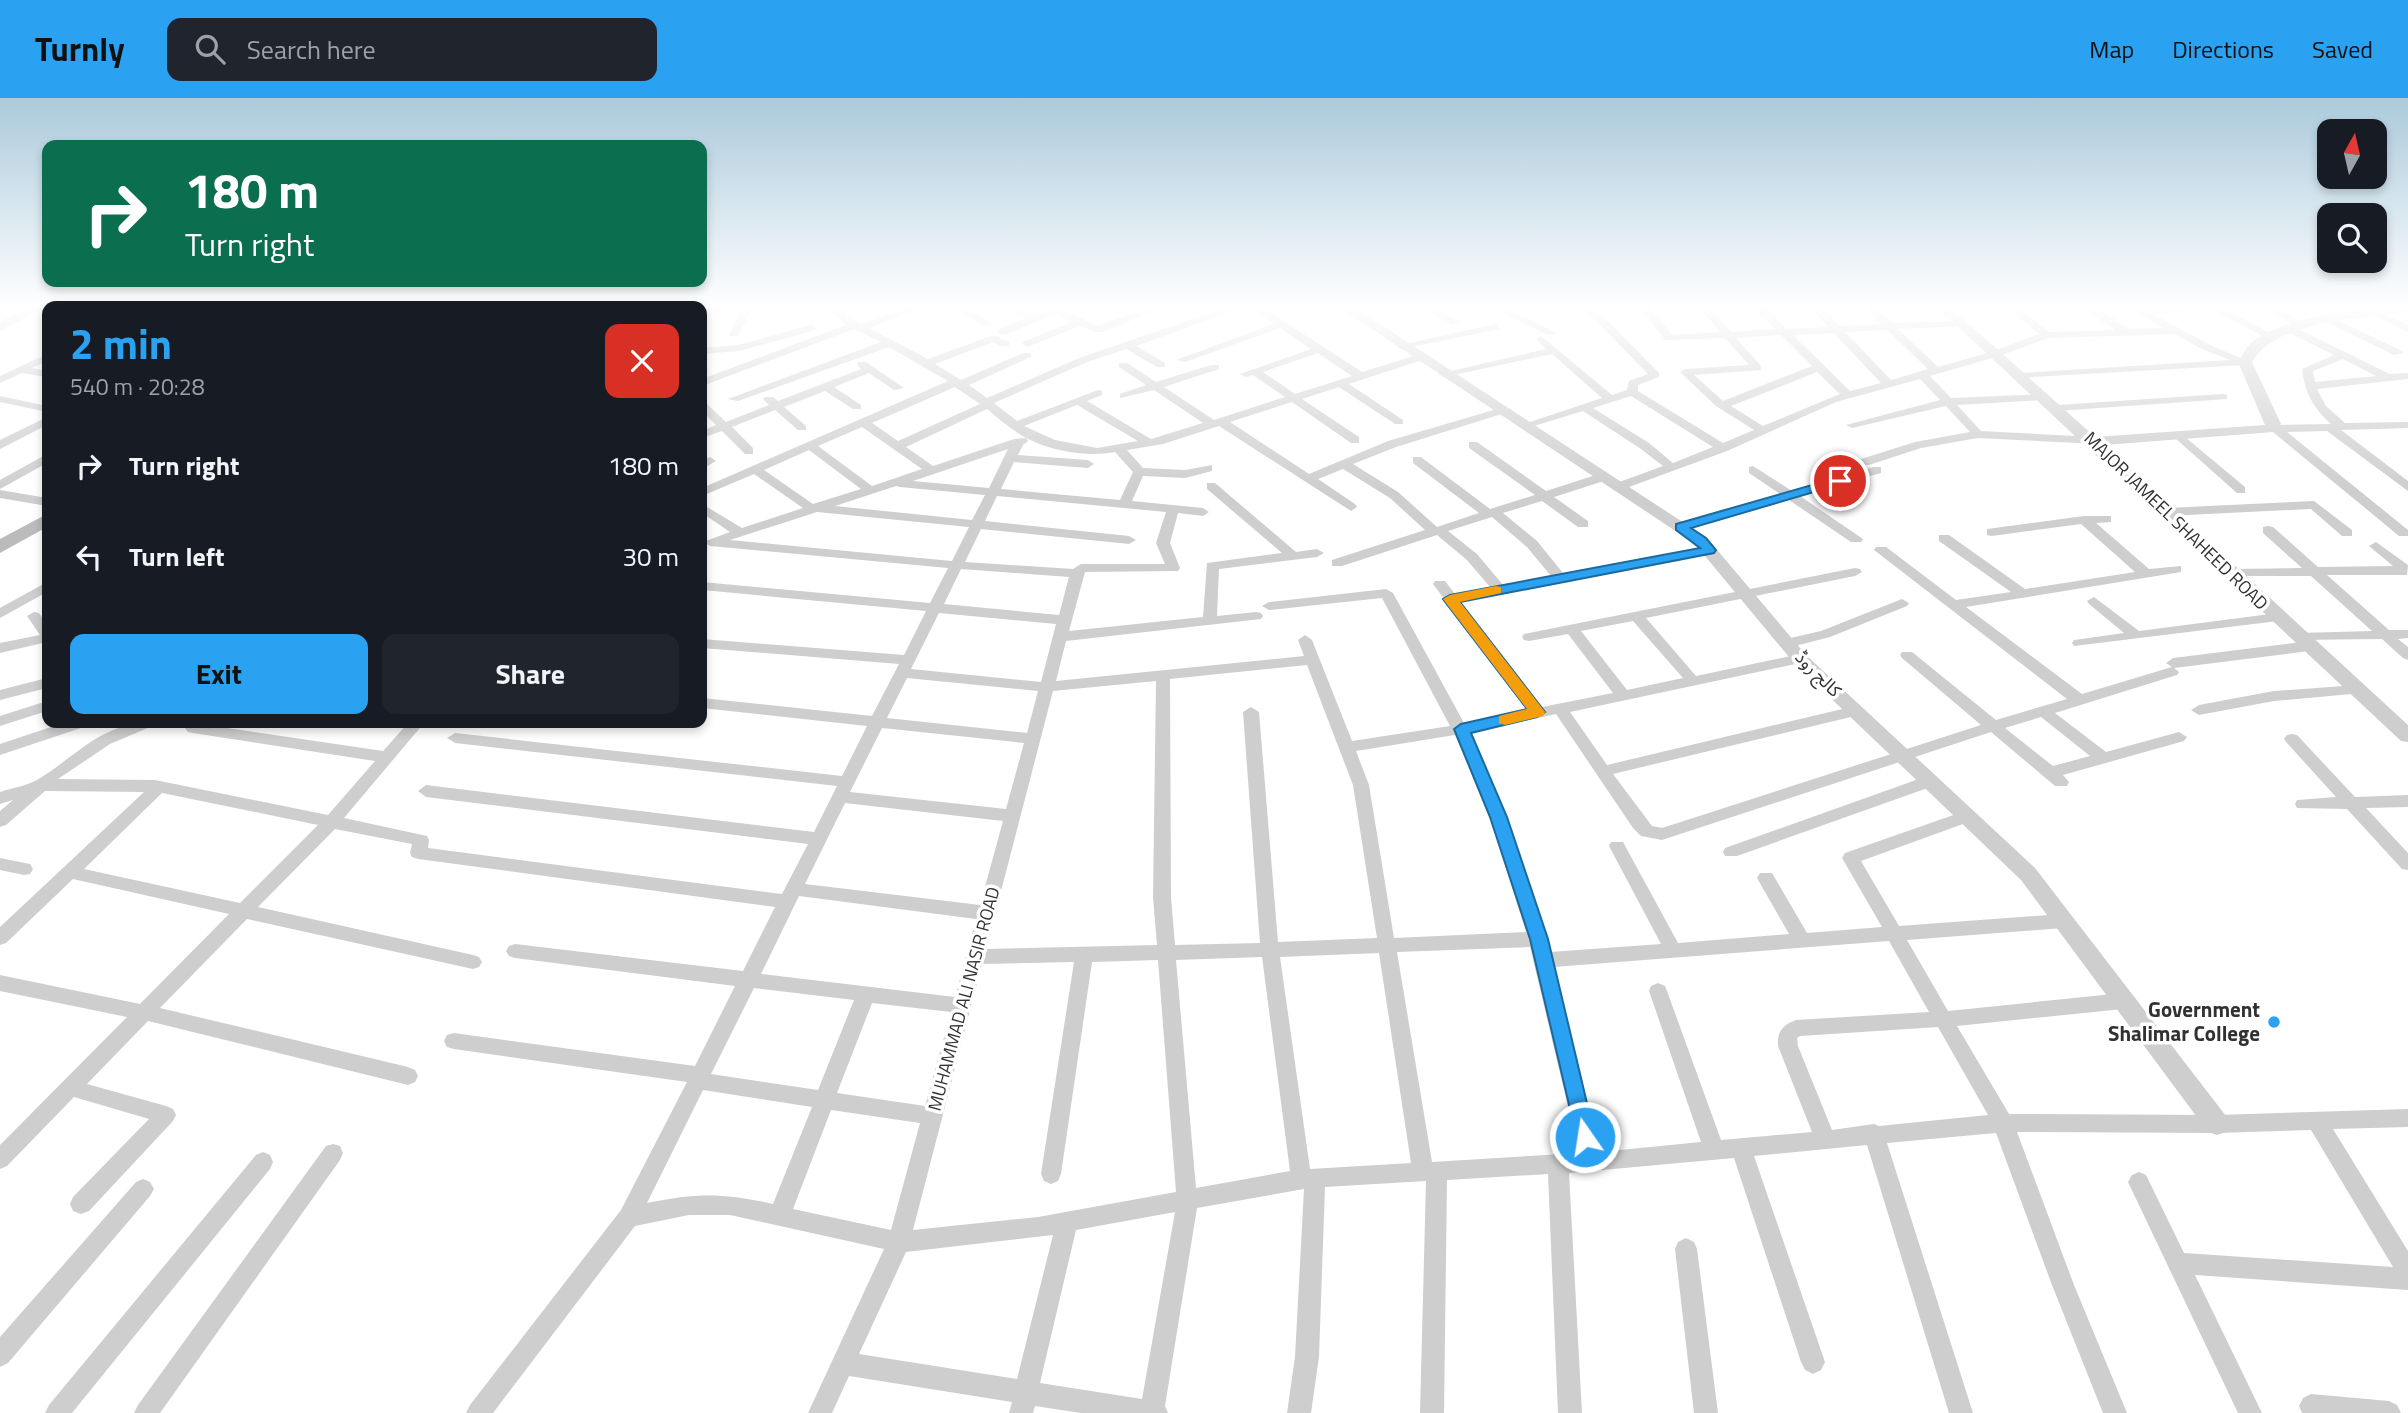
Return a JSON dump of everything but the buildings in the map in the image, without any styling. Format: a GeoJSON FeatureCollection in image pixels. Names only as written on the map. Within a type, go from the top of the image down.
{"type":"FeatureCollection","features":[{"type":"Feature","properties":{"kind":"main road"},"geometry":{"type":"LineString","coordinates":[[0,547],[42,522]]}},
{"type":"Feature","properties":{"kind":"street"},"geometry":{"type":"LineString","coordinates":[[0,380],[24,368]]}},
{"type":"Feature","properties":{"kind":"street"},"geometry":{"type":"LineString","coordinates":[[707,381],[742,368]]}},
{"type":"Feature","properties":{"kind":"street"},"geometry":{"type":"LineString","coordinates":[[734,398],[819,368]]}},
{"type":"Feature","properties":{"kind":"street"},"geometry":{"type":"LineString","coordinates":[[933,368],[987,403],[1019,441],[1088,464]]}},
{"type":"Feature","properties":{"kind":"street"},"geometry":{"type":"LineString","coordinates":[[707,490],[988,368]]}},
{"type":"Feature","properties":{"kind":"street"},"geometry":{"type":"LineString","coordinates":[[897,446],[1064,368]]}},
{"type":"Feature","properties":{"kind":"street"},"geometry":{"type":"LineString","coordinates":[[1128,368],[1351,507]]}},
{"type":"Feature","properties":{"kind":"street"},"geometry":{"type":"LineString","coordinates":[[1124,396],[1212,368]]}},
{"type":"Feature","properties":{"kind":"street"},"geometry":{"type":"LineString","coordinates":[[1260,368],[1249,372],[1355,440]]}},
{"type":"Feature","properties":{"kind":"street"},"geometry":{"type":"LineString","coordinates":[[1349,368],[1361,377]]}},
{"type":"Feature","properties":{"kind":"street"},"geometry":{"type":"LineString","coordinates":[[1019,441],[1097,452],[1150,443],[1387,368]]}},
{"type":"Feature","properties":{"kind":"street","name":"کالج روڈ"},"geometry":{"type":"LineString","coordinates":[[1435,368],[1701,541],[1800,659],[2028,874],[2217,1124]]}},
{"type":"Feature","properties":{"kind":"street"},"geometry":{"type":"LineString","coordinates":[[1444,374],[1470,368]]}},
{"type":"Feature","properties":{"kind":"street"},"geometry":{"type":"LineString","coordinates":[[1575,368],[1610,399]]}},
{"type":"Feature","properties":{"kind":"street"},"geometry":{"type":"LineString","coordinates":[[1632,392],[1633,383],[1655,376],[1648,368]]}},
{"type":"Feature","properties":{"kind":"street"},"geometry":{"type":"LineString","coordinates":[[1750,368],[1685,372],[1722,405],[1764,431]]}},
{"type":"Feature","properties":{"kind":"street"},"geometry":{"type":"LineString","coordinates":[[1722,405],[1816,368]]}},
{"type":"Feature","properties":{"kind":"street"},"geometry":{"type":"LineString","coordinates":[[1820,368],[1847,396]]}},
{"type":"Feature","properties":{"kind":"street"},"geometry":{"type":"LineString","coordinates":[[1874,368],[1890,385]]}},
{"type":"Feature","properties":{"kind":"street"},"geometry":{"type":"LineString","coordinates":[[1925,368],[1948,402],[1978,434]]}},
{"type":"Feature","properties":{"kind":"street"},"geometry":{"type":"LineString","coordinates":[[1338,563],[1544,496],[1671,467],[1847,396],[1942,368]]}},
{"type":"Feature","properties":{"kind":"street","name":"MAJOR JAMEEL SHAHEED ROAD"},"geometry":{"type":"LineString","coordinates":[[2011,368],[2094,442],[2408,737]]}},
{"type":"Feature","properties":{"kind":"street"},"geometry":{"type":"LineString","coordinates":[[2020,376],[2143,368]]}},
{"type":"Feature","properties":{"kind":"street"},"geometry":{"type":"LineString","coordinates":[[2248,368],[2274,424],[2272,429]]}},
{"type":"Feature","properties":{"kind":"street"},"geometry":{"type":"LineString","coordinates":[[2309,368],[2309,386],[2322,410],[2336,427],[2408,487]]}},
{"type":"Feature","properties":{"kind":"street"},"geometry":{"type":"LineString","coordinates":[[2371,368],[2389,378]]}},
{"type":"Feature","properties":{"kind":"street"},"geometry":{"type":"LineString","coordinates":[[707,433],[870,369],[898,388]]}},
{"type":"Feature","properties":{"kind":"street"},"geometry":{"type":"LineString","coordinates":[[21,370],[42,373]]}},
{"type":"Feature","properties":{"kind":"street"},"geometry":{"type":"LineString","coordinates":[[2309,386],[2408,376]]}},
{"type":"Feature","properties":{"kind":"street"},"geometry":{"type":"LineString","coordinates":[[1340,383],[1399,422]]}},
{"type":"Feature","properties":{"kind":"street"},"geometry":{"type":"LineString","coordinates":[[825,386],[857,407]]}},
{"type":"Feature","properties":{"kind":"street"},"geometry":{"type":"LineString","coordinates":[[760,389],[774,405],[802,428]]}},
{"type":"Feature","properties":{"kind":"street"},"geometry":{"type":"LineString","coordinates":[[1524,426],[1632,392],[1723,448]]}},
{"type":"Feature","properties":{"kind":"street"},"geometry":{"type":"LineString","coordinates":[[707,543],[1019,441],[1078,401],[1098,393]]}},
{"type":"Feature","properties":{"kind":"street"},"geometry":{"type":"LineString","coordinates":[[1852,425],[1948,402],[2044,397]]}},
{"type":"Feature","properties":{"kind":"street"},"geometry":{"type":"LineString","coordinates":[[2057,408],[2223,397]]}},
{"type":"Feature","properties":{"kind":"street"},"geometry":{"type":"LineString","coordinates":[[0,399],[42,408]]}},
{"type":"Feature","properties":{"kind":"street"},"geometry":{"type":"LineString","coordinates":[[1078,401],[1150,443]]}},
{"type":"Feature","properties":{"kind":"street"},"geometry":{"type":"LineString","coordinates":[[1584,407],[1645,446],[1671,467]]}},
{"type":"Feature","properties":{"kind":"street"},"geometry":{"type":"LineString","coordinates":[[707,410],[749,451]]}},
{"type":"Feature","properties":{"kind":"street"},"geometry":{"type":"LineString","coordinates":[[1308,479],[1392,444],[1501,411]]}},
{"type":"Feature","properties":{"kind":"street"},"geometry":{"type":"LineString","coordinates":[[3,440],[42,422]]}},
{"type":"Feature","properties":{"kind":"street"},"geometry":{"type":"LineString","coordinates":[[863,422],[931,470]]}},
{"type":"Feature","properties":{"kind":"street"},"geometry":{"type":"LineString","coordinates":[[1865,462],[1919,445],[1978,434],[2094,442],[2272,429],[2408,425]]}},
{"type":"Feature","properties":{"kind":"street"},"geometry":{"type":"LineString","coordinates":[[2389,426],[2408,440]]}},
{"type":"Feature","properties":{"kind":"street"},"geometry":{"type":"LineString","coordinates":[[2272,429],[2404,533]]}},
{"type":"Feature","properties":{"kind":"street"},"geometry":{"type":"LineString","coordinates":[[2179,436],[2241,490]]}},
{"type":"Feature","properties":{"kind":"street"},"geometry":{"type":"LineString","coordinates":[[478,1413],[629,1217],[1019,441]]}},
{"type":"Feature","properties":{"kind":"street"},"geometry":{"type":"LineString","coordinates":[[809,445],[869,489]]}},
{"type":"Feature","properties":{"kind":"street"},"geometry":{"type":"LineString","coordinates":[[1473,445],[1583,524]]}},
{"type":"Feature","properties":{"kind":"street"},"geometry":{"type":"LineString","coordinates":[[1119,449],[1139,472],[1185,474],[1208,468]]}},
{"type":"Feature","properties":{"kind":"street"},"geometry":{"type":"LineString","coordinates":[[1417,460],[1532,544],[1560,578]]}},
{"type":"Feature","properties":{"kind":"street"},"geometry":{"type":"LineString","coordinates":[[0,485],[42,461]]}},
{"type":"Feature","properties":{"kind":"street"},"geometry":{"type":"LineString","coordinates":[[1344,464],[1394,495],[1472,557],[1500,590]]}},
{"type":"Feature","properties":{"kind":"street"},"geometry":{"type":"LineString","coordinates":[[755,469],[810,507],[1129,540]]}},
{"type":"Feature","properties":{"kind":"street"},"geometry":{"type":"LineString","coordinates":[[1754,470],[1857,539]]}},
{"type":"Feature","properties":{"kind":"street"},"geometry":{"type":"LineString","coordinates":[[1680,527],[1877,470]]}},
{"type":"Feature","properties":{"kind":"street"},"geometry":{"type":"LineString","coordinates":[[1125,504],[1139,472]]}},
{"type":"Feature","properties":{"kind":"street"},"geometry":{"type":"LineString","coordinates":[[891,483],[1203,512]]}},
{"type":"Feature","properties":{"kind":"street"},"geometry":{"type":"LineString","coordinates":[[1211,486],[1293,556]]}},
{"type":"Feature","properties":{"kind":"street"},"geometry":{"type":"LineString","coordinates":[[0,494],[42,501]]}},
{"type":"Feature","properties":{"kind":"street"},"geometry":{"type":"LineString","coordinates":[[2167,512],[2314,505],[2347,533]]}},
{"type":"Feature","properties":{"kind":"street"},"geometry":{"type":"LineString","coordinates":[[707,543],[1077,573],[1081,568],[1173,568],[1163,543],[1173,509]]}},
{"type":"Feature","properties":{"kind":"street"},"geometry":{"type":"LineString","coordinates":[[707,511],[738,531]]}},
{"type":"Feature","properties":{"kind":"street"},"geometry":{"type":"LineString","coordinates":[[1992,532],[2106,519]]}},
{"type":"Feature","properties":{"kind":"street"},"geometry":{"type":"LineString","coordinates":[[2084,520],[2146,574]]}},
{"type":"Feature","properties":{"kind":"street"},"geometry":{"type":"LineString","coordinates":[[2268,530],[2408,655]]}},
{"type":"Feature","properties":{"kind":"street"},"geometry":{"type":"LineString","coordinates":[[1944,538],[2023,594]]}},
{"type":"Feature","properties":{"kind":"street"},"geometry":{"type":"LineString","coordinates":[[2376,546],[2406,571]]}},
{"type":"Feature","properties":{"kind":"street"},"geometry":{"type":"LineString","coordinates":[[1450,599],[1709,550]]}},
{"type":"Feature","properties":{"kind":"street"},"geometry":{"type":"LineString","coordinates":[[1881,550],[2079,700]]}},
{"type":"Feature","properties":{"kind":"street"},"geometry":{"type":"LineString","coordinates":[[1210,621],[1212,566],[1317,552]]}},
{"type":"Feature","properties":{"kind":"street"},"geometry":{"type":"LineString","coordinates":[[1954,606],[2176,569]]}},
{"type":"Feature","properties":{"kind":"street"},"geometry":{"type":"LineString","coordinates":[[2231,573],[2406,571]]}},
{"type":"Feature","properties":{"kind":"street"},"geometry":{"type":"LineString","coordinates":[[1529,637],[1855,572]]}},
{"type":"Feature","properties":{"kind":"street","name":"MUHAMMAD ALI NASIR ROAD"},"geometry":{"type":"LineString","coordinates":[[820,1413],[899,1241],[1077,573]]}},
{"type":"Feature","properties":{"kind":"street"},"geometry":{"type":"LineString","coordinates":[[1440,584],[1537,712]]}},
{"type":"Feature","properties":{"kind":"street"},"geometry":{"type":"LineString","coordinates":[[707,587],[934,610],[1062,629],[1210,621],[1386,593],[1461,729],[1498,817],[1539,939],[1591,1162]]}},
{"type":"Feature","properties":{"kind":"street"},"geometry":{"type":"LineString","coordinates":[[0,614],[42,589]]}},
{"type":"Feature","properties":{"kind":"street"},"geometry":{"type":"LineString","coordinates":[[2094,601],[2137,636]]}},
{"type":"Feature","properties":{"kind":"street"},"geometry":{"type":"LineString","coordinates":[[1787,642],[1825,634],[1902,603]]}},
{"type":"Feature","properties":{"kind":"street"},"geometry":{"type":"LineString","coordinates":[[34,616],[42,629]]}},
{"type":"Feature","properties":{"kind":"street"},"geometry":{"type":"LineString","coordinates":[[1637,617],[1693,681]]}},
{"type":"Feature","properties":{"kind":"street"},"geometry":{"type":"LineString","coordinates":[[2079,643],[2278,617]]}},
{"type":"Feature","properties":{"kind":"street"},"geometry":{"type":"LineString","coordinates":[[1572,629],[1624,696]]}},
{"type":"Feature","properties":{"kind":"street"},"geometry":{"type":"LineString","coordinates":[[1560,709],[1639,824],[1647,832],[1662,834],[2173,668],[2304,642],[2408,634]]}},
{"type":"Feature","properties":{"kind":"street"},"geometry":{"type":"LineString","coordinates":[[0,648],[42,638]]}},
{"type":"Feature","properties":{"kind":"street"},"geometry":{"type":"LineString","coordinates":[[1305,640],[1360,785],[1386,946],[1430,1171],[1432,1413]]}},
{"type":"Feature","properties":{"kind":"street"},"geometry":{"type":"LineString","coordinates":[[707,644],[906,666],[1046,687],[1312,660]]}},
{"type":"Feature","properties":{"kind":"street"},"geometry":{"type":"LineString","coordinates":[[1907,655],[2055,778],[2103,758],[2179,737]]}},
{"type":"Feature","properties":{"kind":"street"},"geometry":{"type":"LineString","coordinates":[[1346,747],[1461,729],[1800,659]]}},
{"type":"Feature","properties":{"kind":"street"},"geometry":{"type":"LineString","coordinates":[[842,1363],[1023,1403],[1154,1413],[1187,1202],[1162,897],[1163,677]]}},
{"type":"Feature","properties":{"kind":"street"},"geometry":{"type":"LineString","coordinates":[[0,695],[42,684]]}},
{"type":"Feature","properties":{"kind":"street"},"geometry":{"type":"LineString","coordinates":[[2199,710],[2274,696],[2357,690]]}},
{"type":"Feature","properties":{"kind":"street"},"geometry":{"type":"LineString","coordinates":[[707,704],[1033,739]]}},
{"type":"Feature","properties":{"kind":"street"},"geometry":{"type":"LineString","coordinates":[[0,721],[42,708]]}},
{"type":"Feature","properties":{"kind":"street"},"geometry":{"type":"LineString","coordinates":[[1603,771],[1855,710]]}},
{"type":"Feature","properties":{"kind":"street"},"geometry":{"type":"LineString","coordinates":[[2043,711],[2103,758]]}},
{"type":"Feature","properties":{"kind":"street"},"geometry":{"type":"LineString","coordinates":[[1251,712],[1270,950],[1308,1179],[1307,1357],[1299,1413]]}},
{"type":"Feature","properties":{"kind":"street"},"geometry":{"type":"LineString","coordinates":[[0,750],[64,728]]}},
{"type":"Feature","properties":{"kind":"street"},"geometry":{"type":"LineString","coordinates":[[0,821],[52,774],[130,728]]}},
{"type":"Feature","properties":{"kind":"street"},"geometry":{"type":"LineString","coordinates":[[193,728],[387,757]]}},
{"type":"Feature","properties":{"kind":"street"},"geometry":{"type":"LineString","coordinates":[[0,1159],[147,1013],[331,822],[411,728]]}},
{"type":"Feature","properties":{"kind":"street"},"geometry":{"type":"LineString","coordinates":[[455,738],[844,789],[1013,816]]}},
{"type":"Feature","properties":{"kind":"street"},"geometry":{"type":"LineString","coordinates":[[2292,739],[2408,864]]}},
{"type":"Feature","properties":{"kind":"street"},"geometry":{"type":"LineString","coordinates":[[1731,852],[1930,781]]}},
{"type":"Feature","properties":{"kind":"street"},"geometry":{"type":"LineString","coordinates":[[0,798],[40,785],[159,787],[421,840],[418,853],[791,895],[987,913]]}},
{"type":"Feature","properties":{"kind":"street"},"geometry":{"type":"LineString","coordinates":[[0,938],[159,787]]}},
{"type":"Feature","properties":{"kind":"street"},"geometry":{"type":"LineString","coordinates":[[426,791],[819,839]]}},
{"type":"Feature","properties":{"kind":"street"},"geometry":{"type":"LineString","coordinates":[[2303,804],[2408,801]]}},
{"type":"Feature","properties":{"kind":"street"},"geometry":{"type":"LineString","coordinates":[[1968,816],[1851,858],[2003,1123],[2063,1285],[2115,1413]]}},
{"type":"Feature","properties":{"kind":"street"},"geometry":{"type":"LineString","coordinates":[[1617,846],[1674,950]]}},
{"type":"Feature","properties":{"kind":"street"},"geometry":{"type":"LineString","coordinates":[[0,864],[24,869]]}},
{"type":"Feature","properties":{"kind":"street"},"geometry":{"type":"LineString","coordinates":[[70,872],[473,962]]}},
{"type":"Feature","properties":{"kind":"street"},"geometry":{"type":"LineString","coordinates":[[1766,878],[1802,941]]}},
{"type":"Feature","properties":{"kind":"street"},"geometry":{"type":"LineString","coordinates":[[1544,960],[2063,921]]}},
{"type":"Feature","properties":{"kind":"street"},"geometry":{"type":"LineString","coordinates":[[975,957],[1165,954],[1539,939]]}},
{"type":"Feature","properties":{"kind":"street"},"geometry":{"type":"LineString","coordinates":[[515,951],[962,1006]]}},
{"type":"Feature","properties":{"kind":"street"},"geometry":{"type":"LineString","coordinates":[[1051,1174],[1084,955]]}},
{"type":"Feature","properties":{"kind":"street"},"geometry":{"type":"LineString","coordinates":[[0,983],[147,1013],[408,1076]]}},
{"type":"Feature","properties":{"kind":"street"},"geometry":{"type":"LineString","coordinates":[[1658,991],[1714,1149]]}},
{"type":"Feature","properties":{"kind":"street"},"geometry":{"type":"LineString","coordinates":[[779,1216],[866,995]]}},
{"type":"Feature","properties":{"kind":"street"},"geometry":{"type":"LineString","coordinates":[[1825,1138],[1788,1046],[1787,1035],[1796,1028],[1944,1018],[2123,1000]]}},
{"type":"Feature","properties":{"kind":"street"},"geometry":{"type":"LineString","coordinates":[[454,1041],[932,1116]]}},
{"type":"Feature","properties":{"kind":"street"},"geometry":{"type":"LineString","coordinates":[[71,1088],[166,1115],[81,1204]]}},
{"type":"Feature","properties":{"kind":"street"},"geometry":{"type":"LineString","coordinates":[[629,1217],[689,1205],[730,1205],[899,1241],[1067,1221],[1308,1179],[1591,1162],[1874,1133],[2003,1123],[2217,1124],[2408,1118]]}},
{"type":"Feature","properties":{"kind":"street"},"geometry":{"type":"LineString","coordinates":[[2317,1121],[2408,1271]]}},
{"type":"Feature","properties":{"kind":"street"},"geometry":{"type":"LineString","coordinates":[[1874,1133],[1961,1413]]}},
{"type":"Feature","properties":{"kind":"street"},"geometry":{"type":"LineString","coordinates":[[1741,1146],[1813,1362]]}},
{"type":"Feature","properties":{"kind":"street"},"geometry":{"type":"LineString","coordinates":[[146,1413],[333,1153]]}},
{"type":"Feature","properties":{"kind":"street"},"geometry":{"type":"LineString","coordinates":[[57,1413],[263,1162]]}},
{"type":"Feature","properties":{"kind":"street"},"geometry":{"type":"LineString","coordinates":[[1558,1164],[1570,1413]]}},
{"type":"Feature","properties":{"kind":"street"},"geometry":{"type":"LineString","coordinates":[[2139,1182],[2250,1413]]}},
{"type":"Feature","properties":{"kind":"street"},"geometry":{"type":"LineString","coordinates":[[0,1355],[143,1189]]}},
{"type":"Feature","properties":{"kind":"street"},"geometry":{"type":"LineString","coordinates":[[1023,1403],[1067,1221]]}},
{"type":"Feature","properties":{"kind":"street"},"geometry":{"type":"LineString","coordinates":[[1686,1248],[1706,1413]]}},
{"type":"Feature","properties":{"kind":"street"},"geometry":{"type":"LineString","coordinates":[[2178,1263],[2408,1279]]}},
{"type":"Feature","properties":{"kind":"street"},"geometry":{"type":"LineString","coordinates":[[2311,1406],[2389,1413]]}},
{"type":"Feature","properties":{"kind":"slow traffic"},"geometry":{"type":"LineString","coordinates":[[1496,590],[1450,599],[1537,712],[1505,719]]}},
{"type":"Feature","properties":{"kind":"place","name":"Government Shalimar College"},"geometry":{"type":"Point","coordinates":[2274,1022]}},
{"type":"Feature","properties":{"kind":"route"},"geometry":{"type":"LineString","coordinates":[[1585,1137],[1539,939],[1498,817],[1461,729],[1537,712],[1450,599],[1709,550],[1680,527],[1840,481]]}}]}
